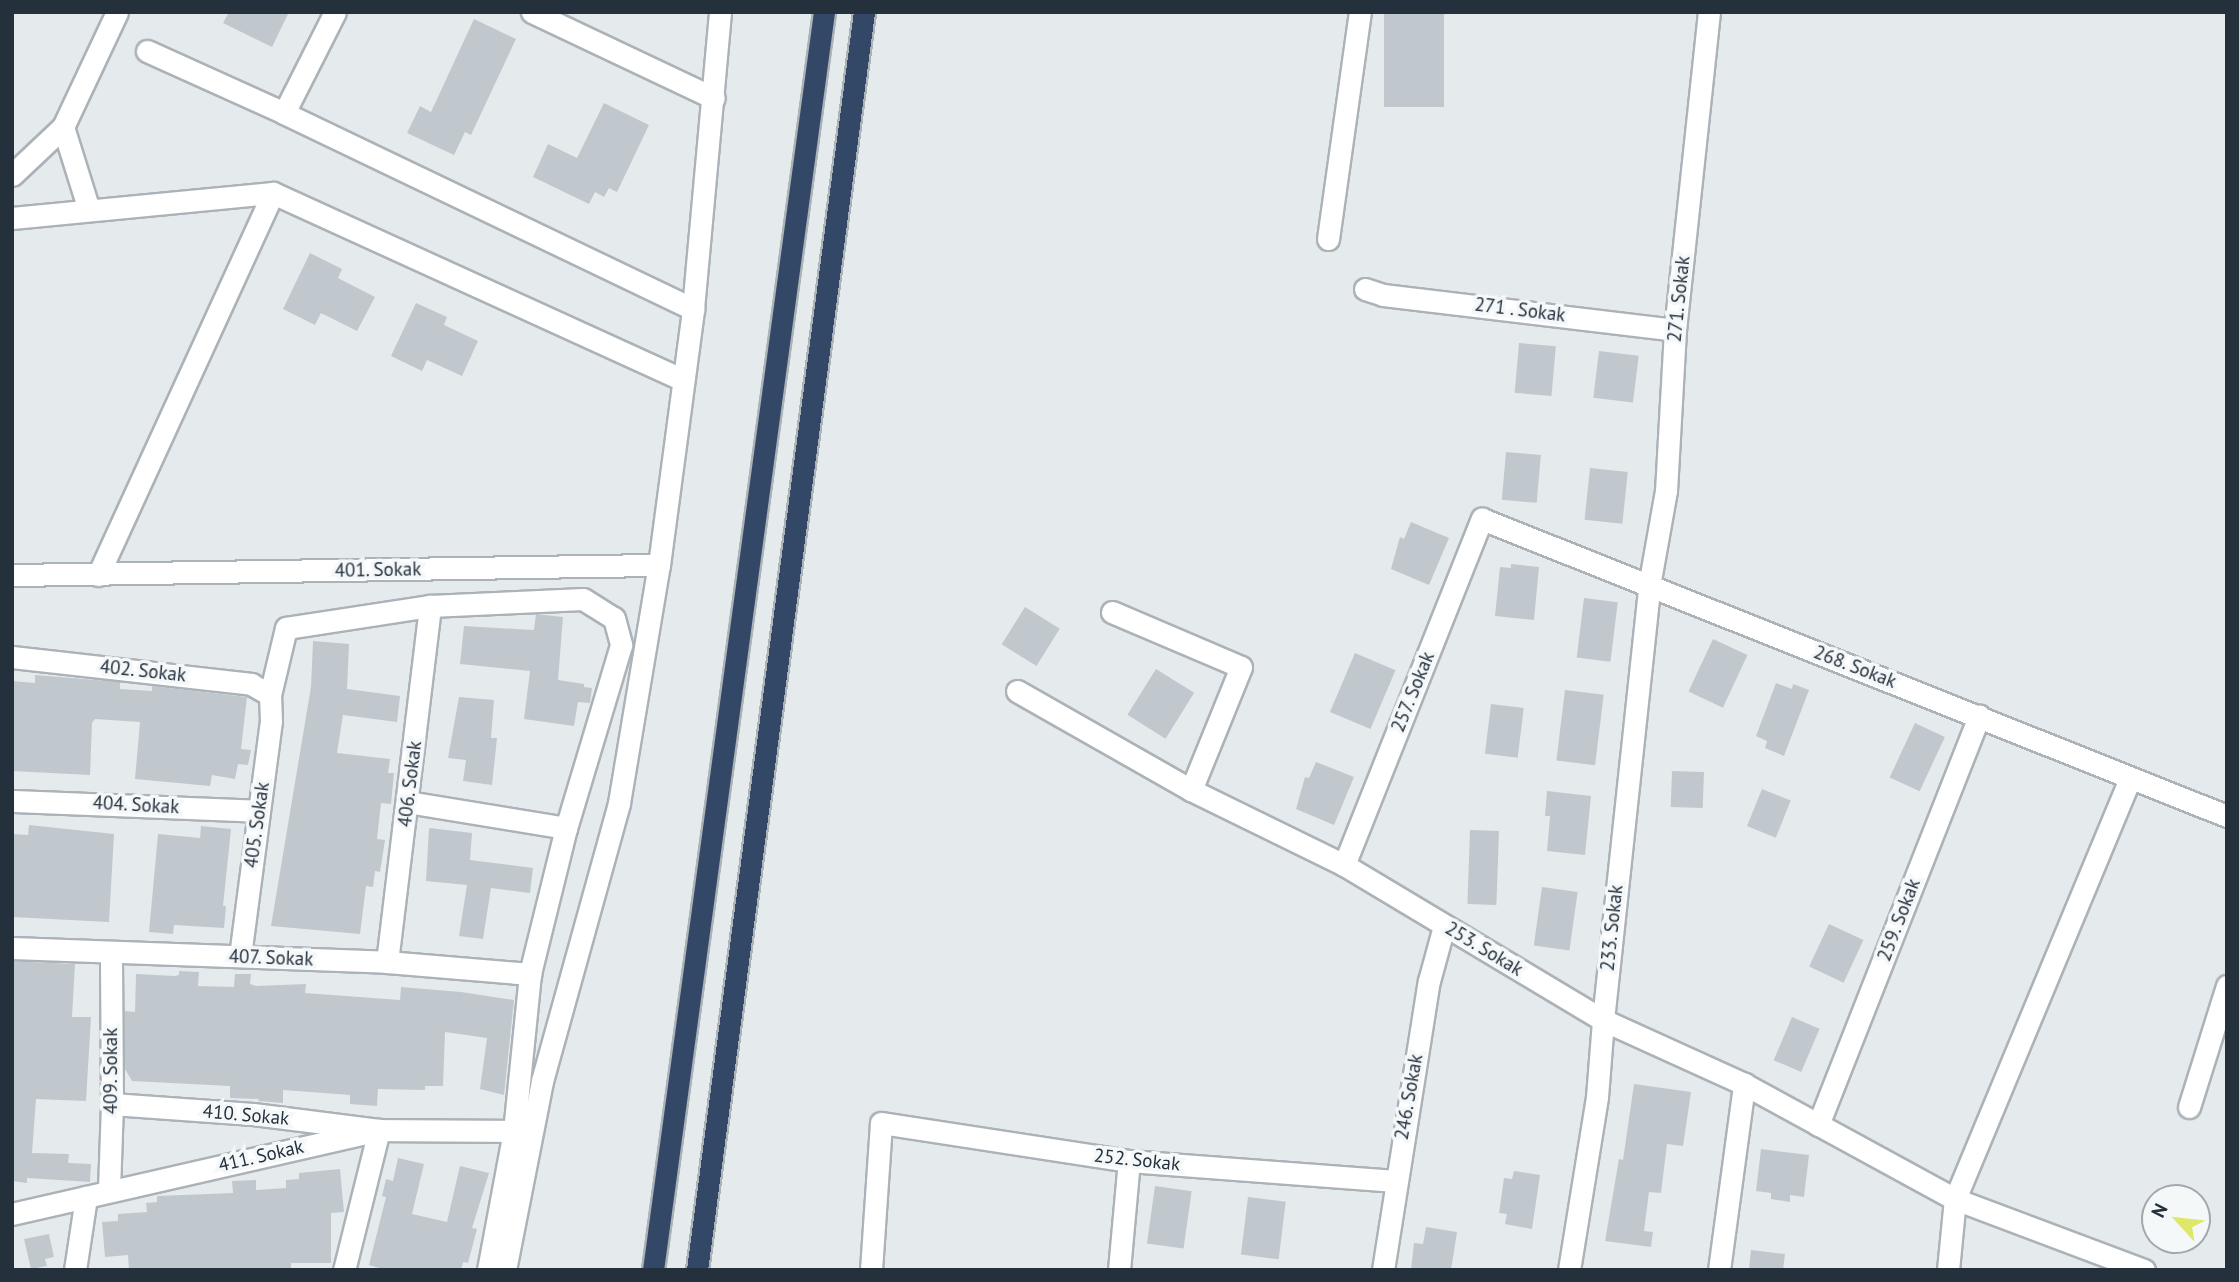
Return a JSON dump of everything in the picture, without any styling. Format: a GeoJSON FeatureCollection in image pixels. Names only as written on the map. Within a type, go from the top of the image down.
{"type":"FeatureCollection","features":[{"type":"Feature","properties":{"kind":"highway"},"geometry":{"type":"LineString","coordinates":[[653,1270],[824,12]]}},
{"type":"Feature","properties":{"kind":"highway"},"geometry":{"type":"LineString","coordinates":[[697,1270],[864,12]]}},
{"type":"Feature","properties":{"kind":"street"},"geometry":{"type":"LineString","coordinates":[[12,175],[63,127],[117,12]]}},
{"type":"Feature","properties":{"kind":"street"},"geometry":{"type":"LineString","coordinates":[[284,113],[335,12]]}},
{"type":"Feature","properties":{"kind":"street"},"geometry":{"type":"LineString","coordinates":[[532,12],[713,98]]}},
{"type":"Feature","properties":{"kind":"street"},"geometry":{"type":"LineString","coordinates":[[505,1270],[542,1081],[619,803],[659,565],[693,309],[720,12]]}},
{"type":"Feature","properties":{"kind":"street"},"geometry":{"type":"LineString","coordinates":[[1328,239],[1360,12]]}},
{"type":"Feature","properties":{"kind":"street","name":"271. Sokak"},"geometry":{"type":"LineString","coordinates":[[1649,586],[1666,491],[1675,330],[1709,12]]}},
{"type":"Feature","properties":{"kind":"street"},"geometry":{"type":"LineString","coordinates":[[147,51],[284,113],[693,309]]}},
{"type":"Feature","properties":{"kind":"street"},"geometry":{"type":"LineString","coordinates":[[63,127],[89,210]]}},
{"type":"Feature","properties":{"kind":"street"},"geometry":{"type":"LineString","coordinates":[[12,218],[273,194],[683,380]]}},
{"type":"Feature","properties":{"kind":"street"},"geometry":{"type":"LineString","coordinates":[[98,575],[273,194]]}},
{"type":"Feature","properties":{"kind":"street","name":"271 . Sokak"},"geometry":{"type":"LineString","coordinates":[[1365,289],[1383,295],[1675,330]]}},
{"type":"Feature","properties":{"kind":"street","name":"268. Sokak"},"geometry":{"type":"LineString","coordinates":[[1482,519],[2227,816]]}},
{"type":"Feature","properties":{"kind":"street","name":"257. Sokak"},"geometry":{"type":"LineString","coordinates":[[1344,865],[1482,519]]}},
{"type":"Feature","properties":{"kind":"street","name":"401. Sokak"},"geometry":{"type":"LineString","coordinates":[[12,575],[659,565]]}},
{"type":"Feature","properties":{"kind":"street","name":"233. Sokak"},"geometry":{"type":"LineString","coordinates":[[1569,1270],[1597,1097],[1602,1020],[1649,586]]}},
{"type":"Feature","properties":{"kind":"street"},"geometry":{"type":"LineString","coordinates":[[430,606],[583,599],[614,618],[621,645],[566,828],[530,974],[514,1131],[488,1270]]}},
{"type":"Feature","properties":{"kind":"street","name":"405. Sokak"},"geometry":{"type":"LineString","coordinates":[[240,956],[272,715],[270,695],[286,628],[430,606]]}},
{"type":"Feature","properties":{"kind":"street","name":"406. Sokak"},"geometry":{"type":"LineString","coordinates":[[387,962],[430,606]]}},
{"type":"Feature","properties":{"kind":"street"},"geometry":{"type":"LineString","coordinates":[[1112,612],[1241,667],[1191,789]]}},
{"type":"Feature","properties":{"kind":"street","name":"402. Sokak"},"geometry":{"type":"LineString","coordinates":[[12,657],[238,682],[251,684],[270,695]]}},
{"type":"Feature","properties":{"kind":"street","name":"253. Sokak"},"geometry":{"type":"LineString","coordinates":[[1017,691],[1191,789],[1344,865],[1602,1020],[1744,1084],[1955,1199],[2144,1270]]}},
{"type":"Feature","properties":{"kind":"street","name":"259. Sokak"},"geometry":{"type":"LineString","coordinates":[[1818,1125],[1979,716]]}},
{"type":"Feature","properties":{"kind":"street"},"geometry":{"type":"LineString","coordinates":[[1948,1270],[1955,1199],[2130,778]]}},
{"type":"Feature","properties":{"kind":"street","name":"404. Sokak"},"geometry":{"type":"LineString","coordinates":[[12,801],[259,811]]}},
{"type":"Feature","properties":{"kind":"street"},"geometry":{"type":"LineString","coordinates":[[408,802],[566,828]]}},
{"type":"Feature","properties":{"kind":"street","name":"246. Sokak"},"geometry":{"type":"LineString","coordinates":[[1383,1270],[1395,1181],[1429,981],[1444,926]]}},
{"type":"Feature","properties":{"kind":"street","name":"407. Sokak"},"geometry":{"type":"LineString","coordinates":[[12,948],[387,962],[530,974]]}},
{"type":"Feature","properties":{"kind":"street","name":"409. Sokak"},"geometry":{"type":"LineString","coordinates":[[109,1190],[112,1104],[111,952]]}},
{"type":"Feature","properties":{"kind":"street"},"geometry":{"type":"LineString","coordinates":[[2189,1107],[2227,986]]}},
{"type":"Feature","properties":{"kind":"street"},"geometry":{"type":"LineString","coordinates":[[1719,1270],[1744,1084]]}},
{"type":"Feature","properties":{"kind":"street","name":"410. Sokak"},"geometry":{"type":"LineString","coordinates":[[112,1104],[253,1114],[379,1130]]}},
{"type":"Feature","properties":{"kind":"street","name":"252. Sokak"},"geometry":{"type":"LineString","coordinates":[[871,1270],[881,1123],[1129,1161],[1395,1181]]}},
{"type":"Feature","properties":{"kind":"street"},"geometry":{"type":"LineString","coordinates":[[344,1270],[379,1130]]}},
{"type":"Feature","properties":{"kind":"street","name":"411. Sokak"},"geometry":{"type":"LineString","coordinates":[[12,1214],[379,1130],[514,1131]]}},
{"type":"Feature","properties":{"kind":"street"},"geometry":{"type":"LineString","coordinates":[[1119,1270],[1129,1161]]}},
{"type":"Feature","properties":{"kind":"street"},"geometry":{"type":"LineString","coordinates":[[75,1270],[86,1197]]}},
{"type":"Feature","properties":{"kind":"building"},"geometry":{"type":"Polygon","coordinates":[[[229,12],[289,12],[272,47],[223,23],[229,12]]]}},
{"type":"Feature","properties":{"kind":"building"},"geometry":{"type":"Polygon","coordinates":[[[1384,12],[1444,12],[1444,107],[1384,107],[1384,12]]]}},
{"type":"Feature","properties":{"kind":"building"},"geometry":{"type":"Polygon","coordinates":[[[474,19],[516,39],[471,135],[465,132],[454,155],[407,133],[420,106],[431,112],[474,19]]]}},
{"type":"Feature","properties":{"kind":"building"},"geometry":{"type":"Polygon","coordinates":[[[604,103],[649,125],[617,192],[609,188],[604,197],[595,192],[589,204],[533,177],[548,144],[577,158],[604,103]]]}},
{"type":"Feature","properties":{"kind":"building"},"geometry":{"type":"Polygon","coordinates":[[[310,253],[342,269],[338,278],[375,297],[357,331],[321,313],[315,325],[283,309],[310,253]]]}},
{"type":"Feature","properties":{"kind":"building"},"geometry":{"type":"Polygon","coordinates":[[[416,303],[447,317],[444,325],[478,341],[462,376],[427,360],[422,371],[391,356],[416,303]]]}},
{"type":"Feature","properties":{"kind":"building"},"geometry":{"type":"Polygon","coordinates":[[[1519,343],[1556,346],[1552,396],[1515,393],[1519,343]]]}},
{"type":"Feature","properties":{"kind":"building"},"geometry":{"type":"Polygon","coordinates":[[[1599,351],[1639,356],[1633,403],[1593,398],[1599,351]]]}},
{"type":"Feature","properties":{"kind":"building"},"geometry":{"type":"Polygon","coordinates":[[[1506,452],[1541,455],[1537,503],[1502,500],[1506,452]]]}},
{"type":"Feature","properties":{"kind":"building"},"geometry":{"type":"Polygon","coordinates":[[[1590,468],[1628,472],[1622,524],[1585,520],[1590,468]]]}},
{"type":"Feature","properties":{"kind":"building"},"geometry":{"type":"Polygon","coordinates":[[[1411,522],[1449,538],[1429,585],[1391,569],[1400,537],[1404,539],[1411,522]]]}},
{"type":"Feature","properties":{"kind":"building"},"geometry":{"type":"Polygon","coordinates":[[[1511,564],[1539,567],[1534,620],[1495,616],[1500,567],[1511,568],[1511,564]]]}},
{"type":"Feature","properties":{"kind":"building"},"geometry":{"type":"Polygon","coordinates":[[[1584,598],[1618,602],[1610,662],[1577,658],[1584,598]]]}},
{"type":"Feature","properties":{"kind":"building"},"geometry":{"type":"Polygon","coordinates":[[[1025,607],[1060,629],[1036,666],[1002,644],[1025,607]]]}},
{"type":"Feature","properties":{"kind":"building"},"geometry":{"type":"Polygon","coordinates":[[[536,614],[563,617],[558,680],[592,688],[590,703],[578,702],[574,726],[524,719],[530,671],[460,664],[464,626],[534,630],[536,614]]]}},
{"type":"Feature","properties":{"kind":"building"},"geometry":{"type":"Polygon","coordinates":[[[1713,639],[1747,655],[1723,708],[1688,692],[1713,639]]]}},
{"type":"Feature","properties":{"kind":"building"},"geometry":{"type":"Polygon","coordinates":[[[313,641],[349,644],[347,689],[400,696],[397,722],[343,715],[337,753],[390,759],[388,773],[394,773],[391,804],[381,803],[377,839],[385,840],[380,872],[375,871],[373,887],[366,886],[360,934],[271,926],[311,687],[313,641]]]}},
{"type":"Feature","properties":{"kind":"building"},"geometry":{"type":"Polygon","coordinates":[[[1355,653],[1396,670],[1370,729],[1330,712],[1355,653]]]}},
{"type":"Feature","properties":{"kind":"building"},"geometry":{"type":"Polygon","coordinates":[[[1156,669],[1194,693],[1166,739],[1127,715],[1156,669]]]}},
{"type":"Feature","properties":{"kind":"building"},"geometry":{"type":"Polygon","coordinates":[[[35,675],[120,682],[120,689],[152,691],[152,686],[247,697],[241,749],[251,750],[248,765],[238,764],[235,779],[212,775],[210,786],[135,779],[140,722],[95,719],[92,723],[90,775],[12,771],[12,681],[35,683],[35,675]]]}},
{"type":"Feature","properties":{"kind":"building"},"geometry":{"type":"Polygon","coordinates":[[[1776,683],[1792,689],[1793,684],[1809,690],[1784,756],[1765,748],[1767,741],[1756,736],[1776,683]]]}},
{"type":"Feature","properties":{"kind":"building"},"geometry":{"type":"Polygon","coordinates":[[[1565,690],[1604,695],[1595,765],[1556,760],[1565,690]]]}},
{"type":"Feature","properties":{"kind":"building"},"geometry":{"type":"Polygon","coordinates":[[[459,697],[494,700],[491,738],[497,738],[492,785],[463,781],[466,760],[448,758],[459,697]]]}},
{"type":"Feature","properties":{"kind":"building"},"geometry":{"type":"Polygon","coordinates":[[[1491,704],[1524,708],[1518,758],[1485,754],[1491,704]]]}},
{"type":"Feature","properties":{"kind":"building"},"geometry":{"type":"Polygon","coordinates":[[[1915,723],[1945,737],[1920,791],[1890,777],[1915,723]]]}},
{"type":"Feature","properties":{"kind":"building"},"geometry":{"type":"Polygon","coordinates":[[[1316,762],[1354,777],[1334,825],[1296,809],[1305,777],[1309,778],[1316,762]]]}},
{"type":"Feature","properties":{"kind":"building"},"geometry":{"type":"Polygon","coordinates":[[[1672,771],[1704,772],[1703,808],[1671,807],[1672,771]]]}},
{"type":"Feature","properties":{"kind":"building"},"geometry":{"type":"Polygon","coordinates":[[[1762,789],[1791,801],[1776,838],[1747,826],[1762,789]]]}},
{"type":"Feature","properties":{"kind":"building"},"geometry":{"type":"Polygon","coordinates":[[[1547,791],[1591,796],[1585,855],[1547,851],[1550,816],[1545,816],[1547,791]]]}},
{"type":"Feature","properties":{"kind":"building"},"geometry":{"type":"Polygon","coordinates":[[[29,825],[114,834],[109,922],[12,917],[12,834],[28,835],[29,825]]]}},
{"type":"Feature","properties":{"kind":"building"},"geometry":{"type":"Polygon","coordinates":[[[201,826],[231,829],[223,906],[226,906],[224,928],[174,925],[173,934],[149,932],[158,834],[200,838],[201,826]]]}},
{"type":"Feature","properties":{"kind":"building"},"geometry":{"type":"Polygon","coordinates":[[[429,828],[472,833],[470,860],[533,868],[530,893],[491,888],[483,939],[459,936],[467,885],[426,881],[429,828]]]}},
{"type":"Feature","properties":{"kind":"building"},"geometry":{"type":"Polygon","coordinates":[[[1470,830],[1499,831],[1496,905],[1467,904],[1470,830]]]}},
{"type":"Feature","properties":{"kind":"building"},"geometry":{"type":"Polygon","coordinates":[[[1542,887],[1578,892],[1569,950],[1534,945],[1542,887]]]}},
{"type":"Feature","properties":{"kind":"building"},"geometry":{"type":"Polygon","coordinates":[[[1829,924],[1863,940],[1844,983],[1809,967],[1829,924]]]}},
{"type":"Feature","properties":{"kind":"building"},"geometry":{"type":"Polygon","coordinates":[[[12,961],[75,964],[72,1017],[91,1017],[86,1101],[36,1099],[32,1153],[69,1154],[68,1163],[91,1164],[90,1182],[27,1178],[27,1183],[12,1181],[12,961]]]}},
{"type":"Feature","properties":{"kind":"building"},"geometry":{"type":"Polygon","coordinates":[[[179,971],[199,972],[198,986],[234,987],[235,974],[251,974],[250,984],[306,984],[305,993],[400,1000],[401,987],[514,1000],[504,1095],[480,1089],[487,1038],[445,1032],[443,1086],[425,1086],[425,1090],[378,1089],[377,1106],[350,1104],[350,1095],[283,1090],[283,1103],[230,1098],[230,1086],[132,1081],[125,1069],[125,1011],[135,1012],[136,974],[175,976],[179,975],[179,971]]]}},
{"type":"Feature","properties":{"kind":"building"},"geometry":{"type":"Polygon","coordinates":[[[1792,1017],[1820,1029],[1801,1072],[1774,1060],[1792,1017]]]}},
{"type":"Feature","properties":{"kind":"building"},"geometry":{"type":"Polygon","coordinates":[[[1634,1084],[1691,1092],[1683,1146],[1667,1144],[1661,1193],[1649,1192],[1644,1231],[1653,1232],[1651,1247],[1605,1241],[1619,1159],[1623,1160],[1634,1084]]]}},
{"type":"Feature","properties":{"kind":"building"},"geometry":{"type":"Polygon","coordinates":[[[1761,1149],[1809,1155],[1804,1197],[1790,1195],[1790,1202],[1771,1199],[1771,1193],[1756,1191],[1761,1149]]]}},
{"type":"Feature","properties":{"kind":"building"},"geometry":{"type":"Polygon","coordinates":[[[398,1158],[424,1164],[412,1214],[447,1222],[460,1166],[489,1173],[472,1228],[477,1229],[468,1263],[463,1262],[461,1270],[386,1270],[369,1265],[386,1197],[382,1196],[386,1179],[393,1181],[398,1158]]]}},
{"type":"Feature","properties":{"kind":"building"},"geometry":{"type":"Polygon","coordinates":[[[340,1169],[344,1212],[331,1213],[331,1263],[291,1263],[291,1270],[129,1270],[128,1255],[105,1257],[102,1222],[118,1221],[118,1214],[147,1212],[146,1203],[157,1202],[157,1196],[233,1193],[232,1181],[256,1180],[256,1190],[286,1188],[286,1180],[299,1179],[299,1173],[340,1169]]]}},
{"type":"Feature","properties":{"kind":"building"},"geometry":{"type":"Polygon","coordinates":[[[1514,1171],[1540,1175],[1532,1229],[1505,1224],[1507,1214],[1499,1213],[1504,1178],[1512,1179],[1514,1171]]]}},
{"type":"Feature","properties":{"kind":"building"},"geometry":{"type":"Polygon","coordinates":[[[1155,1186],[1192,1191],[1184,1249],[1147,1243],[1155,1186]]]}},
{"type":"Feature","properties":{"kind":"building"},"geometry":{"type":"Polygon","coordinates":[[[1248,1197],[1286,1202],[1279,1259],[1241,1255],[1248,1197]]]}},
{"type":"Feature","properties":{"kind":"building"},"geometry":{"type":"Polygon","coordinates":[[[1426,1227],[1457,1232],[1451,1270],[1411,1270],[1414,1243],[1423,1244],[1426,1227]]]}},
{"type":"Feature","properties":{"kind":"building"},"geometry":{"type":"Polygon","coordinates":[[[49,1234],[54,1257],[45,1259],[47,1266],[31,1269],[24,1239],[49,1234]]]}},
{"type":"Feature","properties":{"kind":"building"},"geometry":{"type":"Polygon","coordinates":[[[1751,1250],[1785,1254],[1783,1270],[1749,1270],[1751,1250]]]}}]}
